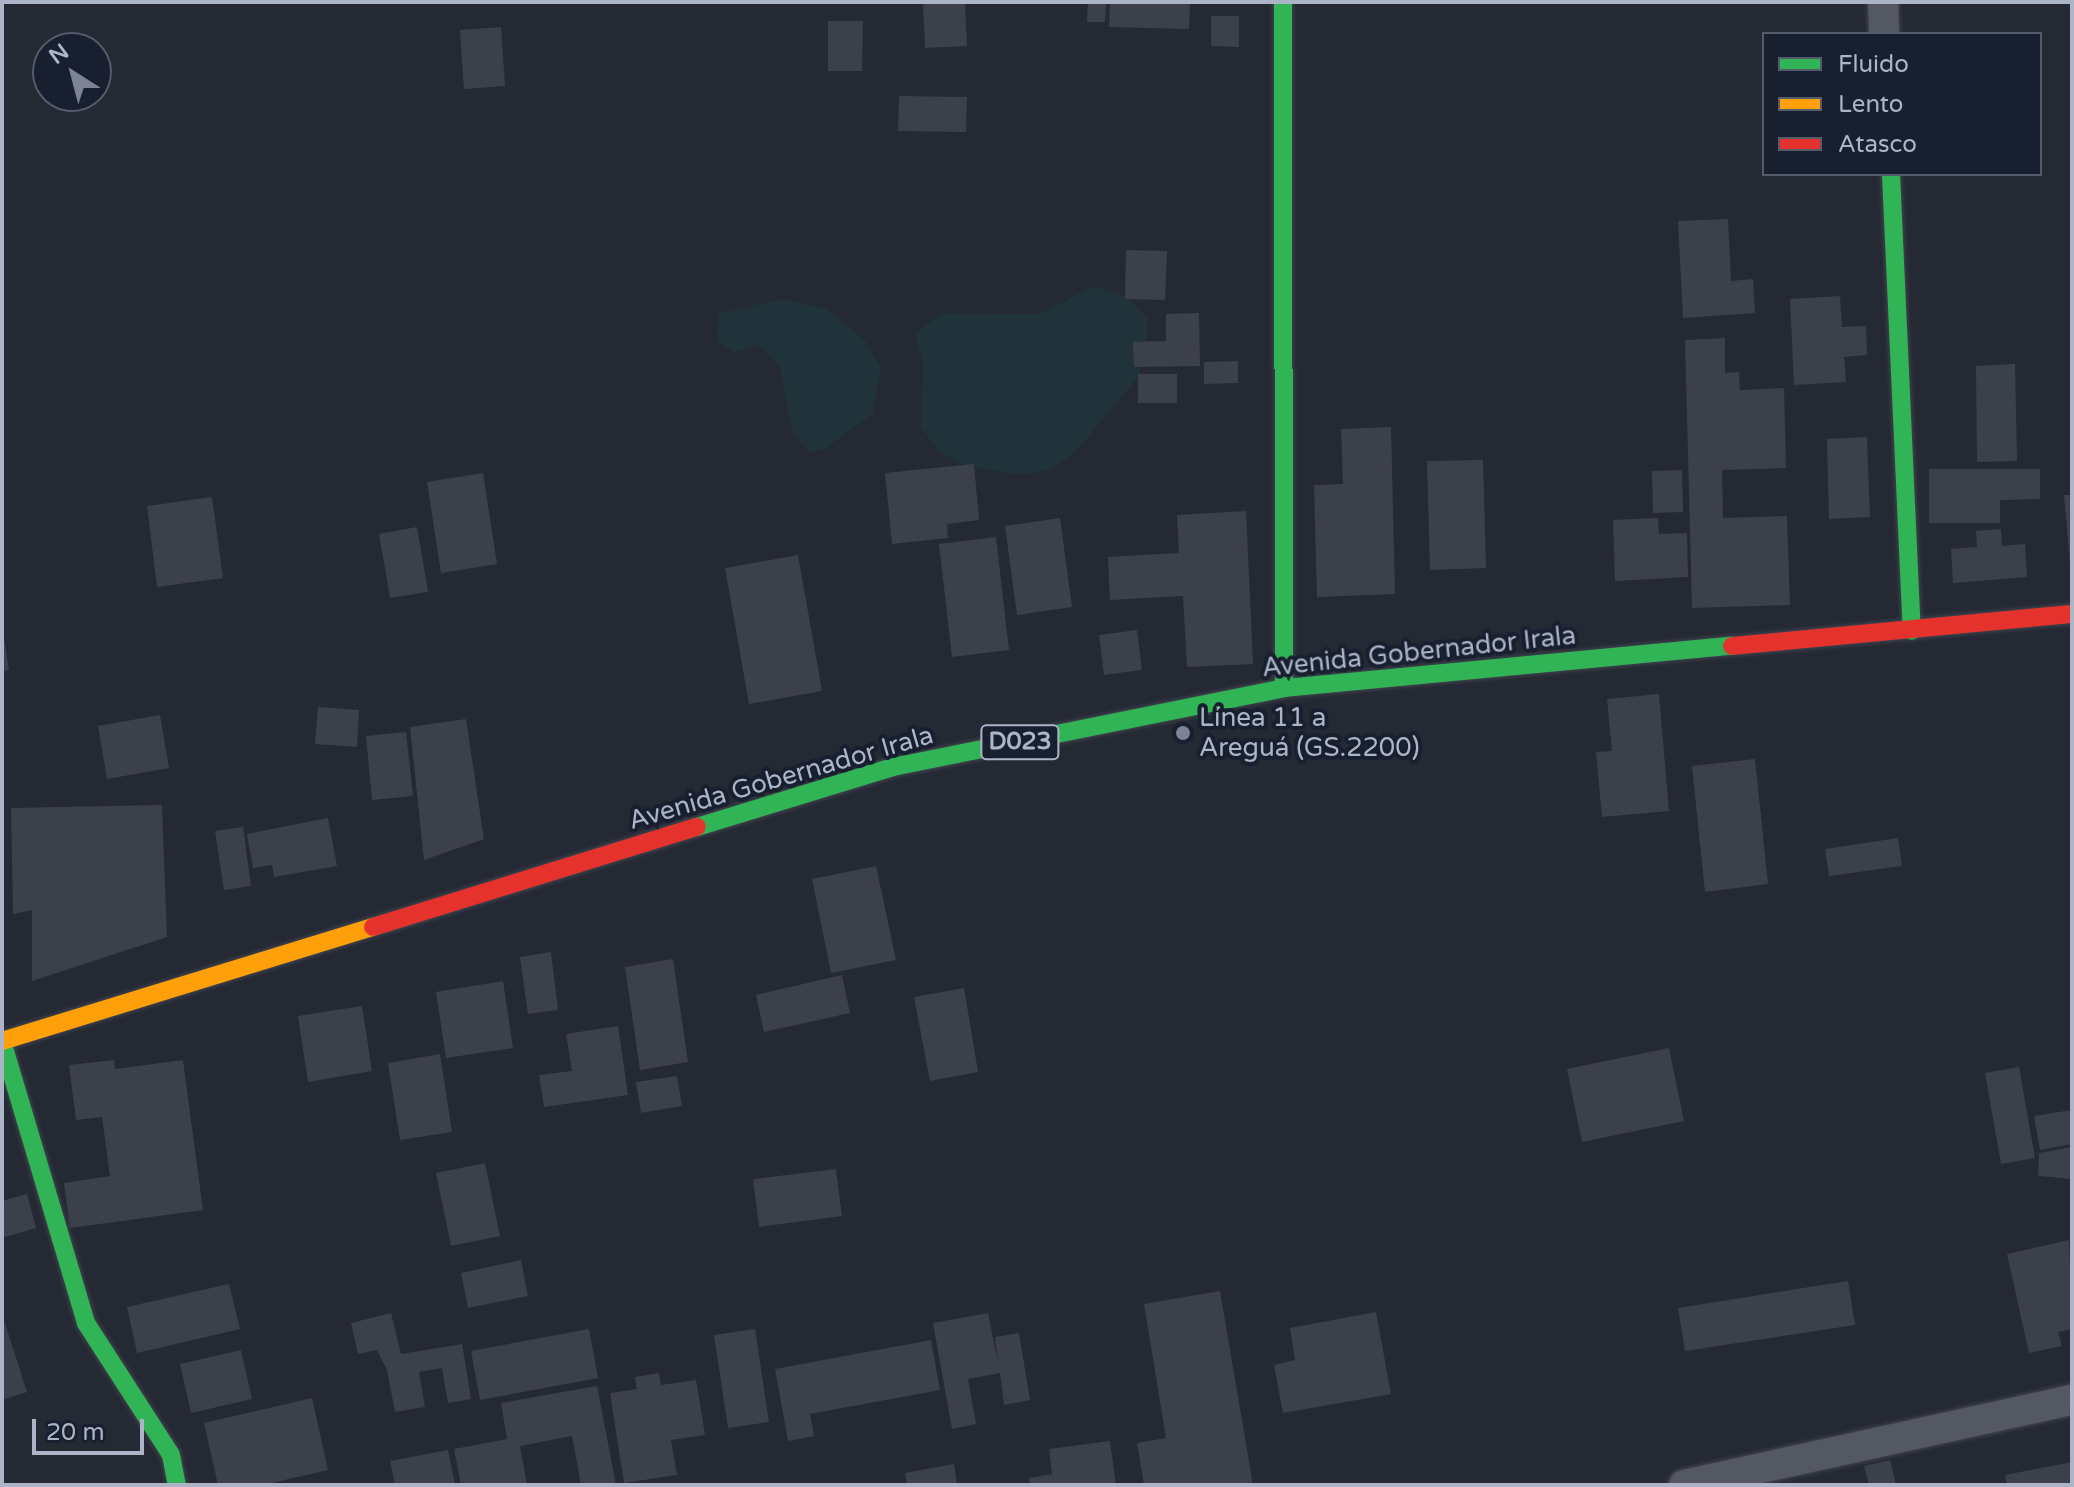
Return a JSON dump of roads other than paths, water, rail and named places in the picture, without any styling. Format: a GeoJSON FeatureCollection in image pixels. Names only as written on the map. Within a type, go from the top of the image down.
{"type":"FeatureCollection","features":[{"type":"Feature","properties":{"kind":"main road"},"geometry":{"type":"LineString","coordinates":[[1283,2],[1284,688]]}},
{"type":"Feature","properties":{"kind":"main road"},"geometry":{"type":"LineString","coordinates":[[1891,176],[1912,631]]}},
{"type":"Feature","properties":{"kind":"main road","name":"Avenida Gobernador Irala"},"geometry":{"type":"LineString","coordinates":[[2,1041],[893,767],[1284,688],[2072,614]]}},
{"type":"Feature","properties":{"kind":"main road"},"geometry":{"type":"LineString","coordinates":[[2,1041],[81,1308],[171,1455],[177,1485]]}},
{"type":"Feature","properties":{"kind":"street"},"geometry":{"type":"LineString","coordinates":[[1883,2],[1884,32]]}},
{"type":"Feature","properties":{"kind":"street"},"geometry":{"type":"LineString","coordinates":[[1684,1485],[2072,1400]]}},
{"type":"Feature","properties":{"kind":"place","name":"Línea 11 a Areguá (GS.2200)"},"geometry":{"type":"Point","coordinates":[1183,733]}}]}
